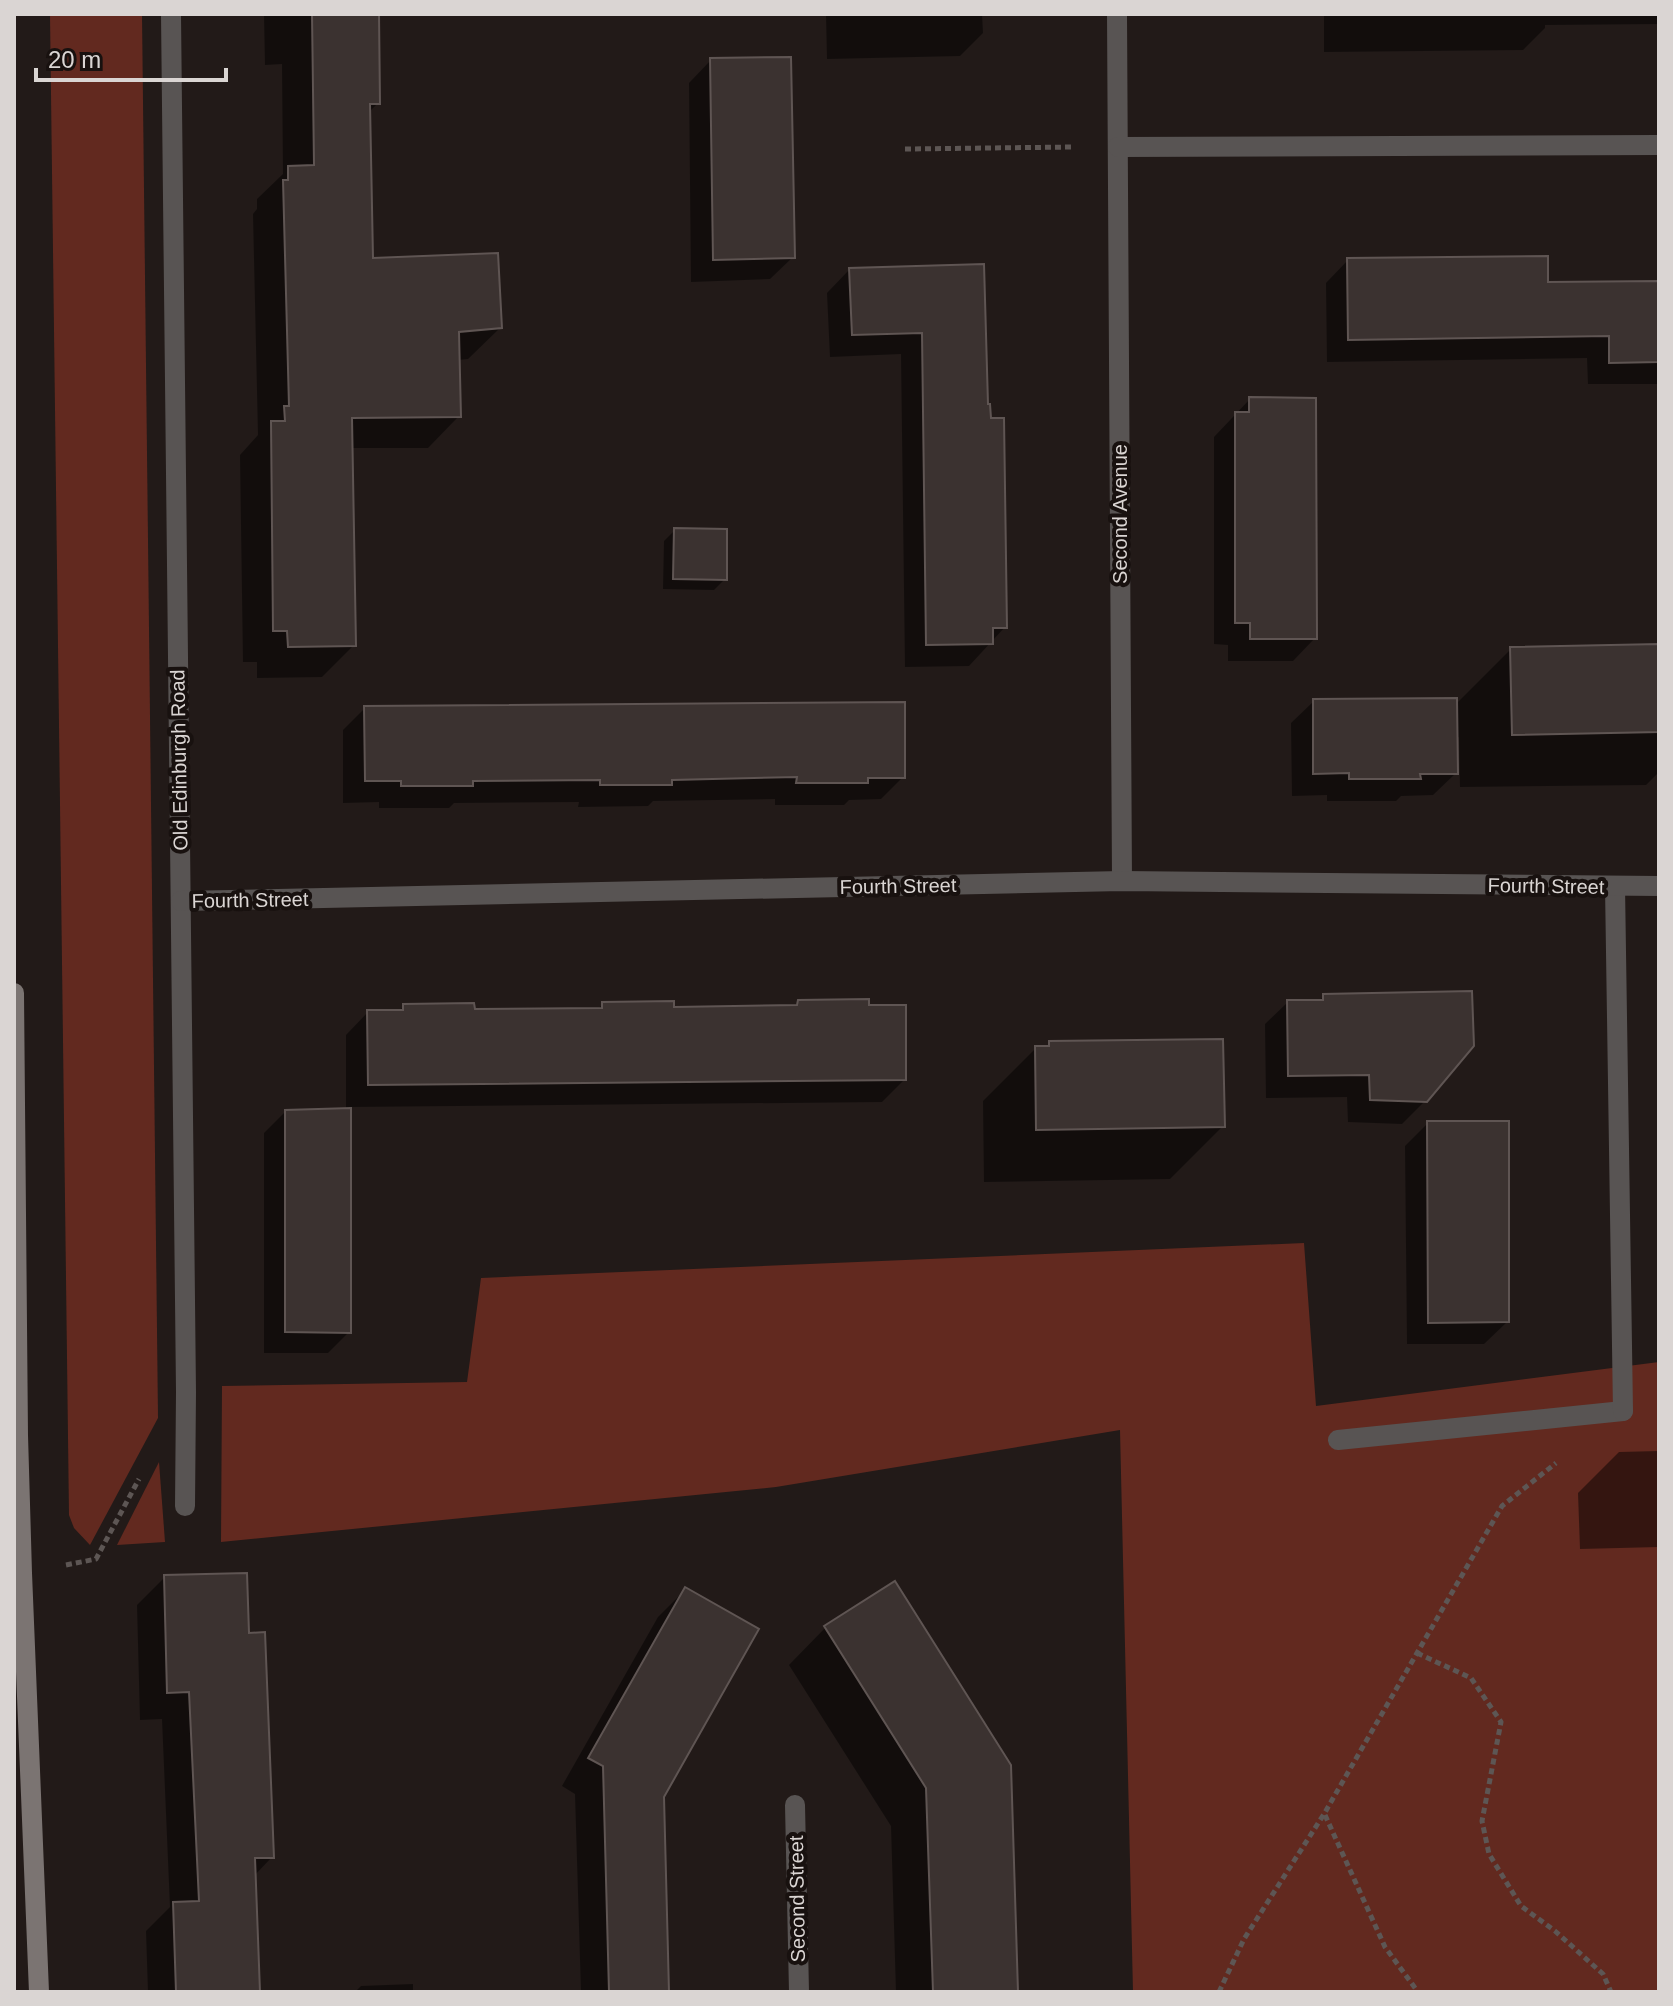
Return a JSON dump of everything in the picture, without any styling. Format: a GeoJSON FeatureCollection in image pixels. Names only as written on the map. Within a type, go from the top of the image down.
{"type":"FeatureCollection","features":[{"type":"Feature","properties":{"kind":"main road"},"geometry":{"type":"LineString","coordinates":[[14,993],[18,1435],[39,1992]]}},
{"type":"Feature","properties":{"kind":"street","name":"Old Edinburgh Road"},"geometry":{"type":"LineString","coordinates":[[171,14],[185,1506]]}},
{"type":"Feature","properties":{"kind":"street","name":"Second Avenue"},"geometry":{"type":"LineString","coordinates":[[1117,14],[1122,881]]}},
{"type":"Feature","properties":{"kind":"street"},"geometry":{"type":"LineString","coordinates":[[1118,147],[1659,145]]}},
{"type":"Feature","properties":{"kind":"street","name":"Fourth Street"},"geometry":{"type":"LineString","coordinates":[[181,901],[1122,881],[1659,886]]}},
{"type":"Feature","properties":{"kind":"street","name":"Fourth Street"},"geometry":{"type":"LineString","coordinates":[[1338,1440],[1623,1411],[1615,886]]}},
{"type":"Feature","properties":{"kind":"street","name":"Second Street"},"geometry":{"type":"LineString","coordinates":[[795,1805],[799,1992]]}},
{"type":"Feature","properties":{"kind":"path"},"geometry":{"type":"LineString","coordinates":[[905,149],[1118,147]]}},
{"type":"Feature","properties":{"kind":"path"},"geometry":{"type":"LineString","coordinates":[[1219,1992],[1244,1939],[1324,1814],[1502,1506],[1562,1458]]}},
{"type":"Feature","properties":{"kind":"path"},"geometry":{"type":"LineString","coordinates":[[22,1573],[96,1559],[141,1475]]}},
{"type":"Feature","properties":{"kind":"path"},"geometry":{"type":"LineString","coordinates":[[1417,1653],[1471,1678],[1501,1722],[1482,1821],[1489,1854],[1521,1906],[1555,1931],[1603,1974],[1611,1992]]}},
{"type":"Feature","properties":{"kind":"path"},"geometry":{"type":"LineString","coordinates":[[1324,1814],[1385,1947],[1418,1992]]}},
{"type":"Feature","properties":{"kind":"shaded area"},"geometry":{"type":"Polygon","coordinates":[[[50,14],[142,14],[158,1418],[90,1545],[74,1528],[69,1515],[50,14]]]}},
{"type":"Feature","properties":{"kind":"shaded area"},"geometry":{"type":"Polygon","coordinates":[[[1304,1243],[1316,1406],[1659,1362],[1659,1992],[1133,1992],[1120,1430],[776,1487],[221,1542],[222,1386],[467,1382],[481,1278],[1304,1243]]]}},
{"type":"Feature","properties":{"kind":"shaded area"},"geometry":{"type":"Polygon","coordinates":[[[159,1462],[165,1542],[117,1545],[159,1462]]]}},
{"type":"Feature","properties":{"kind":"building"},"geometry":{"type":"Polygon","coordinates":[[[312,14],[379,14],[380,104],[370,104],[373,258],[498,253],[502,328],[459,332],[461,417],[352,418],[356,646],[288,647],[287,631],[273,631],[271,421],[285,421],[284,406],[289,406],[283,180],[288,180],[288,166],[314,165],[312,14]]]}},
{"type":"Feature","properties":{"kind":"building"},"geometry":{"type":"Polygon","coordinates":[[[791,57],[795,258],[713,260],[710,58],[791,57]]]}},
{"type":"Feature","properties":{"kind":"building"},"geometry":{"type":"Polygon","coordinates":[[[1548,256],[1548,282],[1659,281],[1659,362],[1609,363],[1609,336],[1348,340],[1347,258],[1548,256]]]}},
{"type":"Feature","properties":{"kind":"building"},"geometry":{"type":"Polygon","coordinates":[[[984,264],[988,404],[991,418],[1004,418],[1007,628],[993,628],[993,644],[926,645],[922,333],[852,335],[849,268],[984,264]]]}},
{"type":"Feature","properties":{"kind":"building"},"geometry":{"type":"Polygon","coordinates":[[[1249,397],[1316,398],[1317,639],[1250,639],[1250,623],[1235,623],[1235,412],[1249,412],[1249,397]]]}},
{"type":"Feature","properties":{"kind":"building"},"geometry":{"type":"Polygon","coordinates":[[[674,528],[727,529],[727,580],[673,579],[674,528]]]}},
{"type":"Feature","properties":{"kind":"building"},"geometry":{"type":"Polygon","coordinates":[[[1659,644],[1659,732],[1512,735],[1510,647],[1659,644]]]}},
{"type":"Feature","properties":{"kind":"building"},"geometry":{"type":"Polygon","coordinates":[[[1457,698],[1458,774],[1420,774],[1421,779],[1349,779],[1349,773],[1313,774],[1313,699],[1457,698]]]}},
{"type":"Feature","properties":{"kind":"building"},"geometry":{"type":"Polygon","coordinates":[[[905,702],[905,778],[868,778],[868,783],[796,783],[797,777],[672,780],[672,785],[600,785],[600,780],[473,781],[473,786],[401,786],[401,781],[365,781],[364,706],[905,702]]]}},
{"type":"Feature","properties":{"kind":"building"},"geometry":{"type":"Polygon","coordinates":[[[1472,991],[1474,1046],[1427,1102],[1370,1100],[1369,1075],[1288,1076],[1287,1000],[1323,1000],[1323,994],[1472,991]]]}},
{"type":"Feature","properties":{"kind":"building"},"geometry":{"type":"Polygon","coordinates":[[[869,999],[869,1005],[906,1005],[906,1080],[368,1085],[367,1010],[403,1010],[403,1004],[474,1003],[475,1009],[602,1008],[602,1002],[674,1001],[674,1007],[797,1005],[798,1000],[869,999]]]}},
{"type":"Feature","properties":{"kind":"building"},"geometry":{"type":"Polygon","coordinates":[[[1223,1039],[1225,1127],[1036,1130],[1035,1046],[1049,1046],[1049,1041],[1223,1039]]]}},
{"type":"Feature","properties":{"kind":"building"},"geometry":{"type":"Polygon","coordinates":[[[351,1108],[351,1333],[285,1332],[285,1110],[351,1108]]]}},
{"type":"Feature","properties":{"kind":"building"},"geometry":{"type":"Polygon","coordinates":[[[1427,1121],[1509,1121],[1509,1322],[1428,1323],[1427,1121]]]}},
{"type":"Feature","properties":{"kind":"building"},"geometry":{"type":"Polygon","coordinates":[[[247,1573],[249,1633],[265,1632],[274,1858],[255,1858],[260,1992],[176,1992],[173,1902],[199,1901],[189,1692],[167,1693],[164,1575],[247,1573]]]}},
{"type":"Feature","properties":{"kind":"building"},"geometry":{"type":"Polygon","coordinates":[[[895,1581],[1011,1765],[1018,1992],[933,1992],[926,1788],[824,1626],[895,1581]]]}},
{"type":"Feature","properties":{"kind":"building"},"geometry":{"type":"Polygon","coordinates":[[[685,1587],[759,1629],[664,1797],[669,1992],[609,1992],[603,1766],[588,1758],[685,1587]]]}}]}
